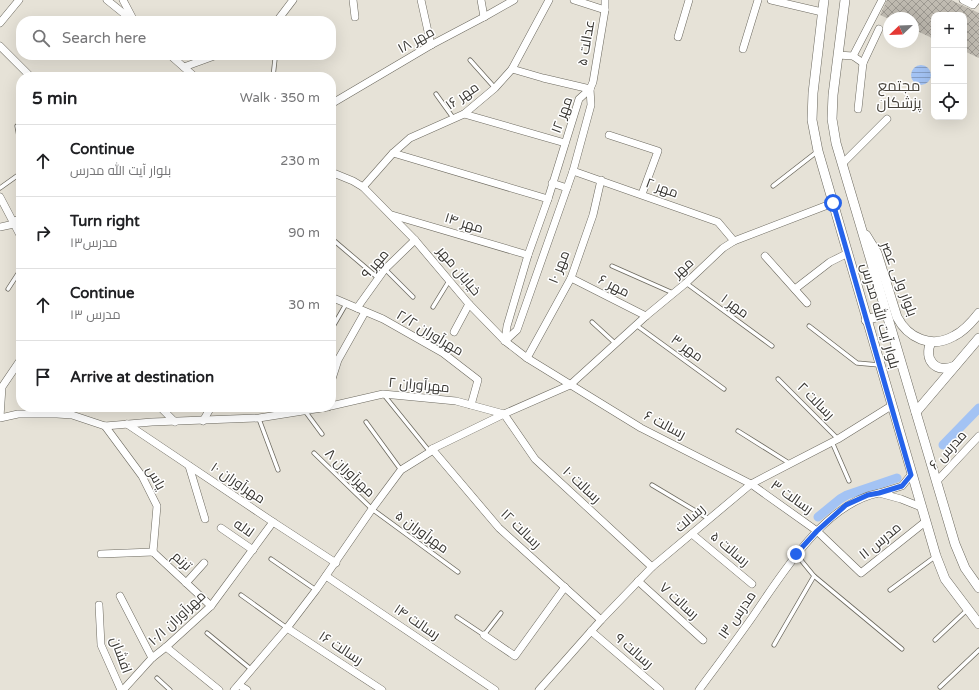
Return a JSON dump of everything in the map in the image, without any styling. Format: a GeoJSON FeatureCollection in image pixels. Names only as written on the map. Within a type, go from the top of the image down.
{"type":"FeatureCollection","features":[{"type":"Feature","properties":{"kind":"main road","name":"بلوار آیت الله مدرس"},"geometry":{"type":"LineString","coordinates":[[824,0],[813,93],[812,120],[818,151],[911,475],[936,556],[945,578],[967,610],[979,624]]}},
{"type":"Feature","properties":{"kind":"main road","name":"بلوار آیت الله مدرس"},"geometry":{"type":"LineString","coordinates":[[845,0],[832,119],[836,143],[886,314],[960,556],[965,568],[979,588]]}},
{"type":"Feature","properties":{"kind":"main road","name":"بلوار ولی عصر"},"geometry":{"type":"LineString","coordinates":[[860,224],[877,253],[897,317],[902,326],[910,334],[931,342]]}},
{"type":"Feature","properties":{"kind":"main road"},"geometry":{"type":"LineString","coordinates":[[955,366],[944,369],[933,364],[928,353],[931,342],[942,341],[953,337],[962,331],[979,313]]}},
{"type":"Feature","properties":{"kind":"main road"},"geometry":{"type":"LineString","coordinates":[[866,320],[886,314]]}},
{"type":"Feature","properties":{"kind":"main road"},"geometry":{"type":"LineString","coordinates":[[916,412],[979,338]]}},
{"type":"Feature","properties":{"kind":"street"},"geometry":{"type":"LineString","coordinates":[[0,23],[19,0]]}},
{"type":"Feature","properties":{"kind":"street"},"geometry":{"type":"LineString","coordinates":[[107,0],[127,16]]}},
{"type":"Feature","properties":{"kind":"street"},"geometry":{"type":"LineString","coordinates":[[123,0],[131,16]]}},
{"type":"Feature","properties":{"kind":"street"},"geometry":{"type":"LineString","coordinates":[[281,16],[293,0]]}},
{"type":"Feature","properties":{"kind":"street"},"geometry":{"type":"LineString","coordinates":[[353,0],[355,17]]}},
{"type":"Feature","properties":{"kind":"street"},"geometry":{"type":"LineString","coordinates":[[421,0],[430,45]]}},
{"type":"Feature","properties":{"kind":"street"},"geometry":{"type":"LineString","coordinates":[[482,0],[484,18]]}},
{"type":"Feature","properties":{"kind":"street","name":"مهر ۱۸"},"geometry":{"type":"LineString","coordinates":[[336,101],[430,45],[484,18],[514,0]]}},
{"type":"Feature","properties":{"kind":"street","name":"مهر ۱۶"},"geometry":{"type":"LineString","coordinates":[[363,187],[410,138],[464,114],[496,88],[512,69],[549,0]]}},
{"type":"Feature","properties":{"kind":"street"},"geometry":{"type":"LineString","coordinates":[[574,0],[605,10]]}},
{"type":"Feature","properties":{"kind":"street","name":"عدالت ۵"},"geometry":{"type":"LineString","coordinates":[[590,89],[593,82],[605,10],[605,0]]}},
{"type":"Feature","properties":{"kind":"street"},"geometry":{"type":"LineString","coordinates":[[678,37],[689,0]]}},
{"type":"Feature","properties":{"kind":"street"},"geometry":{"type":"LineString","coordinates":[[743,49],[758,0]]}},
{"type":"Feature","properties":{"kind":"street"},"geometry":{"type":"LineString","coordinates":[[771,0],[822,12]]}},
{"type":"Feature","properties":{"kind":"street"},"geometry":{"type":"LineString","coordinates":[[853,56],[882,0]]}},
{"type":"Feature","properties":{"kind":"street"},"geometry":{"type":"LineString","coordinates":[[963,0],[973,5],[977,0]]}},
{"type":"Feature","properties":{"kind":"street"},"geometry":{"type":"LineString","coordinates":[[858,109],[863,63],[878,29]]}},
{"type":"Feature","properties":{"kind":"street"},"geometry":{"type":"LineString","coordinates":[[0,46],[26,72]]}},
{"type":"Feature","properties":{"kind":"street"},"geometry":{"type":"LineString","coordinates":[[838,55],[853,56],[863,63]]}},
{"type":"Feature","properties":{"kind":"street"},"geometry":{"type":"LineString","coordinates":[[176,60],[190,72]]}},
{"type":"Feature","properties":{"kind":"street"},"geometry":{"type":"LineString","coordinates":[[184,67],[203,60]]}},
{"type":"Feature","properties":{"kind":"street"},"geometry":{"type":"LineString","coordinates":[[512,69],[590,89]]}},
{"type":"Feature","properties":{"kind":"street","name":"مهر ۱۲"},"geometry":{"type":"LineString","coordinates":[[505,342],[507,326],[528,255],[548,199],[579,99],[590,89]]}},
{"type":"Feature","properties":{"kind":"street","name":"مهر ۱۲"},"geometry":{"type":"LineString","coordinates":[[505,342],[517,330],[573,171],[591,105],[590,89]]}},
{"type":"Feature","properties":{"kind":"street"},"geometry":{"type":"LineString","coordinates":[[464,114],[565,143]]}},
{"type":"Feature","properties":{"kind":"street"},"geometry":{"type":"LineString","coordinates":[[842,164],[887,119]]}},
{"type":"Feature","properties":{"kind":"street"},"geometry":{"type":"LineString","coordinates":[[609,135],[658,151],[642,194]]}},
{"type":"Feature","properties":{"kind":"street"},"geometry":{"type":"LineString","coordinates":[[394,153],[548,199]]}},
{"type":"Feature","properties":{"kind":"street","name":"مهر ۲"},"geometry":{"type":"LineString","coordinates":[[573,171],[718,222],[734,241]]}},
{"type":"Feature","properties":{"kind":"street","name":"خیابان مهر"},"geometry":{"type":"LineString","coordinates":[[336,174],[363,187],[392,215],[416,240],[469,304],[505,342],[527,358],[570,385]]}},
{"type":"Feature","properties":{"kind":"street","name":"مهر ۱۰"},"geometry":{"type":"LineString","coordinates":[[527,358],[571,278],[593,215],[601,180]]}},
{"type":"Feature","properties":{"kind":"street"},"geometry":{"type":"LineString","coordinates":[[552,183],[567,188]]}},
{"type":"Feature","properties":{"kind":"street"},"geometry":{"type":"LineString","coordinates":[[0,197],[16,228]]}},
{"type":"Feature","properties":{"kind":"street","name":"مهر"},"geometry":{"type":"LineString","coordinates":[[401,470],[431,450],[504,414],[570,385],[646,316],[686,283],[723,248],[734,241],[833,203]]}},
{"type":"Feature","properties":{"kind":"street","name":"مهر ۱۴"},"geometry":{"type":"LineString","coordinates":[[392,215],[528,255]]}},
{"type":"Feature","properties":{"kind":"street"},"geometry":{"type":"LineString","coordinates":[[0,227],[13,222]]}},
{"type":"Feature","properties":{"kind":"street","name":"مهر ۹"},"geometry":{"type":"LineString","coordinates":[[357,308],[385,269],[416,240]]}},
{"type":"Feature","properties":{"kind":"street"},"geometry":{"type":"LineString","coordinates":[[795,289],[830,262],[848,253]]}},
{"type":"Feature","properties":{"kind":"street"},"geometry":{"type":"LineString","coordinates":[[765,256],[807,303]]}},
{"type":"Feature","properties":{"kind":"street","name":"مهر ۶"},"geometry":{"type":"LineString","coordinates":[[571,278],[646,316]]}},
{"type":"Feature","properties":{"kind":"street"},"geometry":{"type":"LineString","coordinates":[[336,299],[364,312],[336,366]]}},
{"type":"Feature","properties":{"kind":"street"},"geometry":{"type":"LineString","coordinates":[[454,332],[469,304]]}},
{"type":"Feature","properties":{"kind":"street","name":"مهرآوران ۲/۲"},"geometry":{"type":"LineString","coordinates":[[364,312],[383,320],[443,353],[478,380],[472,405]]}},
{"type":"Feature","properties":{"kind":"street"},"geometry":{"type":"LineString","coordinates":[[16,367],[2,387],[0,418],[38,412]]}},
{"type":"Feature","properties":{"kind":"street","name":"رسالت ۶"},"geometry":{"type":"LineString","coordinates":[[570,385],[641,428],[751,484]]}},
{"type":"Feature","properties":{"kind":"street","name":"مهرآوران ۲"},"geometry":{"type":"LineString","coordinates":[[336,405],[383,394],[456,401],[504,414]]}},
{"type":"Feature","properties":{"kind":"street","name":"رسالت"},"geometry":{"type":"LineString","coordinates":[[539,690],[601,620],[652,567],[751,484],[835,440],[891,406]]}},
{"type":"Feature","properties":{"kind":"street"},"geometry":{"type":"LineString","coordinates":[[64,412],[105,426],[152,422],[259,418],[278,412]]}},
{"type":"Feature","properties":{"kind":"street"},"geometry":{"type":"LineString","coordinates":[[166,412],[175,422]]}},
{"type":"Feature","properties":{"kind":"street"},"geometry":{"type":"LineString","coordinates":[[203,421],[208,412]]}},
{"type":"Feature","properties":{"kind":"street","name":"رسالت ۱۰"},"geometry":{"type":"LineString","coordinates":[[504,414],[535,459],[652,567]]}},
{"type":"Feature","properties":{"kind":"street","name":"مهرآوران ۱۰"},"geometry":{"type":"LineString","coordinates":[[127,424],[336,563]]}},
{"type":"Feature","properties":{"kind":"street","name":"یاس"},"geometry":{"type":"LineString","coordinates":[[105,426],[142,476],[157,506],[153,552]]}},
{"type":"Feature","properties":{"kind":"street","name":"مدرس ۶"},"geometry":{"type":"LineString","coordinates":[[937,481],[979,436]]}},
{"type":"Feature","properties":{"kind":"street","name":"رسالت ۱۲"},"geometry":{"type":"LineString","coordinates":[[431,450],[498,528],[601,620]]}},
{"type":"Feature","properties":{"kind":"street"},"geometry":{"type":"LineString","coordinates":[[189,466],[205,520]]}},
{"type":"Feature","properties":{"kind":"street"},"geometry":{"type":"LineString","coordinates":[[247,690],[237,687],[287,628],[316,590],[401,470]]}},
{"type":"Feature","properties":{"kind":"street","name":"مدرس ۱۳"},"geometry":{"type":"LineString","coordinates":[[698,690],[726,654],[796,554],[817,531],[846,505],[868,495],[902,486],[911,475]]}},
{"type":"Feature","properties":{"kind":"street","name":"رسالت ۳"},"geometry":{"type":"LineString","coordinates":[[751,484],[817,531]]}},
{"type":"Feature","properties":{"kind":"street"},"geometry":{"type":"LineString","coordinates":[[879,493],[901,499],[921,508]]}},
{"type":"Feature","properties":{"kind":"street","name":"مهرآوران ۱۰/۱"},"geometry":{"type":"LineString","coordinates":[[122,690],[152,658],[211,606],[273,522]]}},
{"type":"Feature","properties":{"kind":"street","name":"مدرس ۱۱"},"geometry":{"type":"LineString","coordinates":[[817,531],[861,573],[925,522]]}},
{"type":"Feature","properties":{"kind":"street","name":"لاله"},"geometry":{"type":"LineString","coordinates":[[221,528],[253,550]]}},
{"type":"Feature","properties":{"kind":"street","name":"رسالت ۵"},"geometry":{"type":"LineString","coordinates":[[692,534],[752,584]]}},
{"type":"Feature","properties":{"kind":"street"},"geometry":{"type":"LineString","coordinates":[[101,554],[153,552]]}},
{"type":"Feature","properties":{"kind":"street","name":"ترنم"},"geometry":{"type":"LineString","coordinates":[[153,552],[211,606]]}},
{"type":"Feature","properties":{"kind":"street"},"geometry":{"type":"LineString","coordinates":[[186,583],[204,563]]}},
{"type":"Feature","properties":{"kind":"street","name":"رسالت ۱۴"},"geometry":{"type":"LineString","coordinates":[[326,576],[495,690]]}},
{"type":"Feature","properties":{"kind":"street","name":"رسالت ۷"},"geometry":{"type":"LineString","coordinates":[[638,581],[703,640]]}},
{"type":"Feature","properties":{"kind":"street"},"geometry":{"type":"LineString","coordinates":[[484,635],[515,656],[564,587]]}},
{"type":"Feature","properties":{"kind":"street"},"geometry":{"type":"LineString","coordinates":[[120,596],[152,658]]}},
{"type":"Feature","properties":{"kind":"street","name":"افشان"},"geometry":{"type":"LineString","coordinates":[[99,605],[101,645],[122,690]]}},
{"type":"Feature","properties":{"kind":"street","name":"رسالت ۱۶"},"geometry":{"type":"LineString","coordinates":[[287,628],[382,690]]}},
{"type":"Feature","properties":{"kind":"street","name":"رسالت ۹"},"geometry":{"type":"LineString","coordinates":[[591,631],[660,690]]}},
{"type":"Feature","properties":{"kind":"street"},"geometry":{"type":"LineString","coordinates":[[166,647],[219,690]]}},
{"type":"Feature","properties":{"kind":"lane"},"geometry":{"type":"LineString","coordinates":[[274,60],[274,72]]}},
{"type":"Feature","properties":{"kind":"lane"},"geometry":{"type":"LineString","coordinates":[[470,60],[496,88]]}},
{"type":"Feature","properties":{"kind":"lane"},"geometry":{"type":"LineString","coordinates":[[436,94],[454,119]]}},
{"type":"Feature","properties":{"kind":"lane"},"geometry":{"type":"LineString","coordinates":[[773,186],[818,151]]}},
{"type":"Feature","properties":{"kind":"lane"},"geometry":{"type":"LineString","coordinates":[[0,188],[16,177]]}},
{"type":"Feature","properties":{"kind":"lane"},"geometry":{"type":"LineString","coordinates":[[336,242],[378,278]]}},
{"type":"Feature","properties":{"kind":"lane"},"geometry":{"type":"LineString","coordinates":[[612,266],[673,293]]}},
{"type":"Feature","properties":{"kind":"lane"},"geometry":{"type":"LineString","coordinates":[[385,269],[413,297]]}},
{"type":"Feature","properties":{"kind":"lane"},"geometry":{"type":"LineString","coordinates":[[8,289],[16,277]]}},
{"type":"Feature","properties":{"kind":"lane"},"geometry":{"type":"LineString","coordinates":[[433,307],[449,280]]}},
{"type":"Feature","properties":{"kind":"lane","name":"مهر ۱"},"geometry":{"type":"LineString","coordinates":[[686,283],[772,346]]}},
{"type":"Feature","properties":{"kind":"lane"},"geometry":{"type":"LineString","coordinates":[[336,321],[346,304]]}},
{"type":"Feature","properties":{"kind":"lane"},"geometry":{"type":"LineString","coordinates":[[592,322],[616,344]]}},
{"type":"Feature","properties":{"kind":"lane","name":"مهر ۳"},"geometry":{"type":"LineString","coordinates":[[636,326],[724,389]]}},
{"type":"Feature","properties":{"kind":"lane"},"geometry":{"type":"LineString","coordinates":[[809,326],[857,363],[880,365]]}},
{"type":"Feature","properties":{"kind":"lane","name":"رسالت ۲"},"geometry":{"type":"LineString","coordinates":[[778,379],[835,440]]}},
{"type":"Feature","properties":{"kind":"lane"},"geometry":{"type":"LineString","coordinates":[[383,394],[431,450]]}},
{"type":"Feature","properties":{"kind":"lane"},"geometry":{"type":"LineString","coordinates":[[306,412],[322,434]]}},
{"type":"Feature","properties":{"kind":"lane"},"geometry":{"type":"LineString","coordinates":[[259,418],[278,470]]}},
{"type":"Feature","properties":{"kind":"lane"},"geometry":{"type":"LineString","coordinates":[[366,422],[401,470]]}},
{"type":"Feature","properties":{"kind":"lane"},"geometry":{"type":"LineString","coordinates":[[738,431],[789,463]]}},
{"type":"Feature","properties":{"kind":"lane"},"geometry":{"type":"LineString","coordinates":[[835,440],[849,481]]}},
{"type":"Feature","properties":{"kind":"lane","name":"مهرآوران ۸"},"geometry":{"type":"LineString","coordinates":[[314,453],[372,509]]}},
{"type":"Feature","properties":{"kind":"lane"},"geometry":{"type":"LineString","coordinates":[[652,485],[709,519]]}},
{"type":"Feature","properties":{"kind":"lane","name":"مهرآوران ۵"},"geometry":{"type":"LineString","coordinates":[[372,509],[458,572]]}},
{"type":"Feature","properties":{"kind":"lane"},"geometry":{"type":"LineString","coordinates":[[796,554],[814,576],[902,649]]}},
{"type":"Feature","properties":{"kind":"lane"},"geometry":{"type":"LineString","coordinates":[[890,590],[936,556]]}},
{"type":"Feature","properties":{"kind":"lane"},"geometry":{"type":"LineString","coordinates":[[271,559],[316,590]]}},
{"type":"Feature","properties":{"kind":"lane"},"geometry":{"type":"LineString","coordinates":[[774,645],[814,576]]}},
{"type":"Feature","properties":{"kind":"lane"},"geometry":{"type":"LineString","coordinates":[[241,595],[287,628]]}},
{"type":"Feature","properties":{"kind":"lane"},"geometry":{"type":"LineString","coordinates":[[935,640],[967,610]]}},
{"type":"Feature","properties":{"kind":"lane"},"geometry":{"type":"LineString","coordinates":[[457,617],[484,635],[501,613]]}},
{"type":"Feature","properties":{"kind":"lane"},"geometry":{"type":"LineString","coordinates":[[206,633],[252,670]]}},
{"type":"Feature","properties":{"kind":"lane"},"geometry":{"type":"LineString","coordinates":[[940,686],[979,650]]}},
{"type":"Feature","properties":{"kind":"lane"},"geometry":{"type":"LineString","coordinates":[[157,678],[170,690]]}},
{"type":"Feature","properties":{"kind":"water"},"geometry":{"type":"Polygon","coordinates":[[[917,66],[925,66],[930,71],[930,79],[925,84],[917,84],[912,79],[912,71],[917,66]]]}},
{"type":"Feature","properties":{"kind":"building"},"geometry":{"type":"Polygon","coordinates":[[[887,0],[951,0],[979,13],[979,58],[967,52],[967,12],[931,12],[931,38],[919,32],[919,12],[883,12],[883,16],[880,15],[887,0]]]}},
{"type":"Feature","properties":{"kind":"waterway"},"geometry":{"type":"LineString","coordinates":[[943,445],[979,408]]}},
{"type":"Feature","properties":{"kind":"waterway"},"geometry":{"type":"LineString","coordinates":[[818,517],[847,495],[897,478]]}},
{"type":"Feature","properties":{"kind":"district","name":"مجتمع پزشکان"},"geometry":{"type":"Point","coordinates":[899,94]}},
{"type":"Feature","properties":{"kind":"route"},"geometry":{"type":"LineString","coordinates":[[796,554],[817,531],[846,505],[868,495],[902,486],[911,475],[833,203]]}}]}
